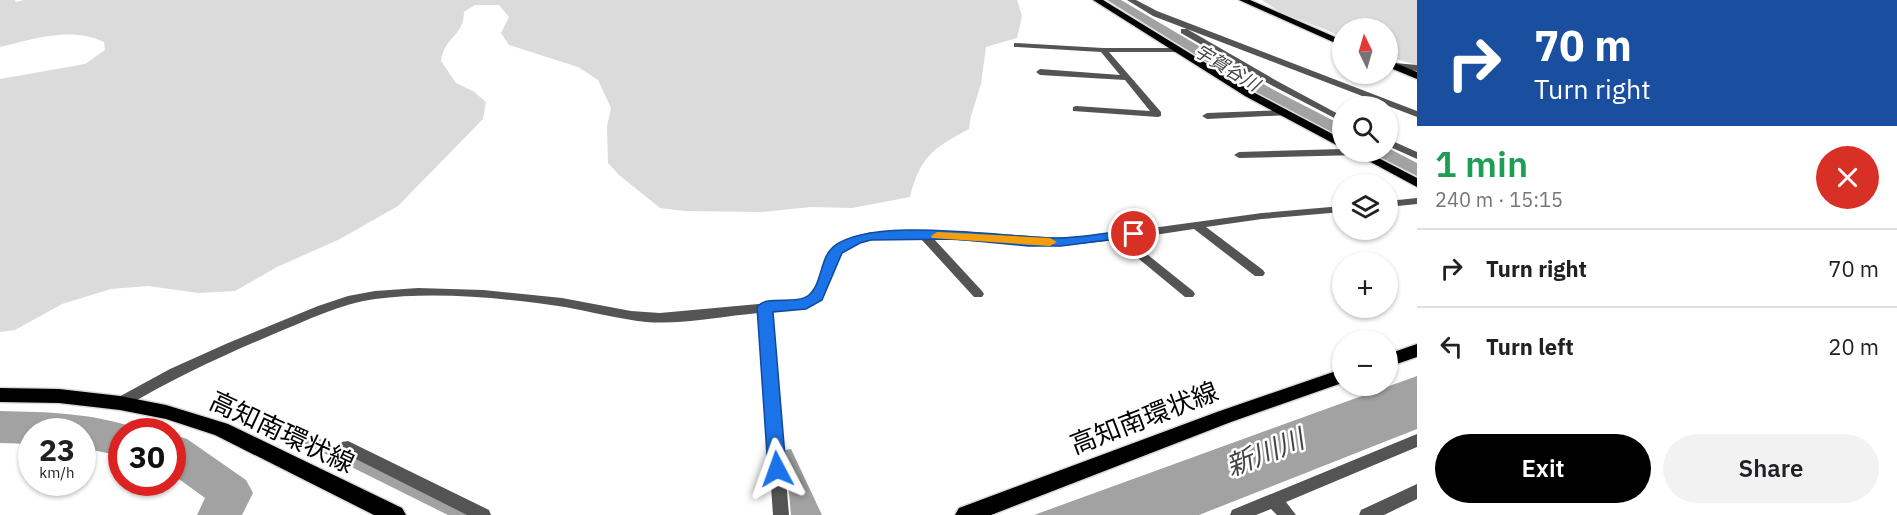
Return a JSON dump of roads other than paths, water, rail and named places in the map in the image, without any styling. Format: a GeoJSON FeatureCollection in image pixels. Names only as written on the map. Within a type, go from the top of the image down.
{"type":"FeatureCollection","features":[{"type":"Feature","properties":{"kind":"main road"},"geometry":{"type":"LineString","coordinates":[[1097,0],[1177,50],[1332,139]]}},
{"type":"Feature","properties":{"kind":"main road"},"geometry":{"type":"LineString","coordinates":[[1244,0],[1332,39]]}},
{"type":"Feature","properties":{"kind":"main road"},"geometry":{"type":"LineString","coordinates":[[1398,67],[1417,76]]}},
{"type":"Feature","properties":{"kind":"main road"},"geometry":{"type":"LineString","coordinates":[[1377,162],[1417,183]]}},
{"type":"Feature","properties":{"kind":"main road"},"geometry":{"type":"LineString","coordinates":[[1398,357],[1417,350]]}},
{"type":"Feature","properties":{"kind":"main road","name":"高知南環状線"},"geometry":{"type":"LineString","coordinates":[[966,515],[1224,417],[1332,379]]}},
{"type":"Feature","properties":{"kind":"main road","name":"高知南環状線"},"geometry":{"type":"LineString","coordinates":[[0,395],[59,396],[166,411],[221,429],[395,515]]}},
{"type":"Feature","properties":{"kind":"street"},"geometry":{"type":"LineString","coordinates":[[1131,0],[1274,83],[1332,114]]}},
{"type":"Feature","properties":{"kind":"street"},"geometry":{"type":"LineString","coordinates":[[1149,11],[1417,114]]}},
{"type":"Feature","properties":{"kind":"street"},"geometry":{"type":"LineString","coordinates":[[1017,45],[1103,50],[1177,50]]}},
{"type":"Feature","properties":{"kind":"street"},"geometry":{"type":"LineString","coordinates":[[1076,109],[1158,114],[1103,50]]}},
{"type":"Feature","properties":{"kind":"street"},"geometry":{"type":"LineString","coordinates":[[1398,65],[1417,68]]}},
{"type":"Feature","properties":{"kind":"street"},"geometry":{"type":"LineString","coordinates":[[1040,72],[1127,78]]}},
{"type":"Feature","properties":{"kind":"street"},"geometry":{"type":"LineString","coordinates":[[1208,116],[1285,113]]}},
{"type":"Feature","properties":{"kind":"street"},"geometry":{"type":"LineString","coordinates":[[1398,147],[1417,156]]}},
{"type":"Feature","properties":{"kind":"street"},"geometry":{"type":"LineString","coordinates":[[1239,155],[1332,153]]}},
{"type":"Feature","properties":{"kind":"street"},"geometry":{"type":"LineString","coordinates":[[1398,203],[1417,201]]}},
{"type":"Feature","properties":{"kind":"street"},"geometry":{"type":"LineString","coordinates":[[120,403],[207,356],[324,308],[374,296],[420,292],[550,301],[638,317],[660,318],[806,304],[817,297],[837,250],[856,240],[871,236],[955,235],[1028,242],[1061,242],[1332,210]]}},
{"type":"Feature","properties":{"kind":"street"},"geometry":{"type":"LineString","coordinates":[[1196,225],[1258,273]]}},
{"type":"Feature","properties":{"kind":"street"},"geometry":{"type":"LineString","coordinates":[[925,236],[978,294]]}},
{"type":"Feature","properties":{"kind":"street"},"geometry":{"type":"LineString","coordinates":[[1118,236],[1190,294]]}},
{"type":"Feature","properties":{"kind":"street"},"geometry":{"type":"LineString","coordinates":[[765,307],[781,515]]}},
{"type":"Feature","properties":{"kind":"street"},"geometry":{"type":"LineString","coordinates":[[1238,515],[1417,440]]}},
{"type":"Feature","properties":{"kind":"street"},"geometry":{"type":"LineString","coordinates":[[348,447],[483,515]]}},
{"type":"Feature","properties":{"kind":"street"},"geometry":{"type":"LineString","coordinates":[[1367,515],[1417,491]]}},
{"type":"Feature","properties":{"kind":"street"},"geometry":{"type":"LineString","coordinates":[[1273,500],[1288,515]]}},
{"type":"Feature","properties":{"kind":"water","name":"宇賀谷川"},"geometry":{"type":"Polygon","coordinates":[[[1107,0],[1121,0],[1272,89],[1332,120],[1332,133],[1253,91],[1107,0]]]}},
{"type":"Feature","properties":{"kind":"water"},"geometry":{"type":"Polygon","coordinates":[[[1398,153],[1417,163],[1417,176],[1389,162],[1398,162],[1398,153]]]}},
{"type":"Feature","properties":{"kind":"water","name":"新川川"},"geometry":{"type":"Polygon","coordinates":[[[1417,376],[1417,429],[1199,515],[1034,515],[1362,396],[1398,396],[1398,383],[1417,376]]]}},
{"type":"Feature","properties":{"kind":"water"},"geometry":{"type":"Polygon","coordinates":[[[292,425],[473,515],[448,515],[283,433],[292,425]]]}},
{"type":"Feature","properties":{"kind":"water"},"geometry":{"type":"Polygon","coordinates":[[[791,449],[822,515],[791,515],[785,450],[791,449]]]}},
{"type":"Feature","properties":{"kind":"water"},"geometry":{"type":"Polygon","coordinates":[[[215,495],[239,496],[229,515],[202,515],[215,495]]]}},
{"type":"Feature","properties":{"kind":"waterway"},"geometry":{"type":"LineString","coordinates":[[0,427],[64,428],[108,437]]}},
{"type":"Feature","properties":{"kind":"waterway"},"geometry":{"type":"LineString","coordinates":[[186,461],[231,493],[219,515]]}}]}
